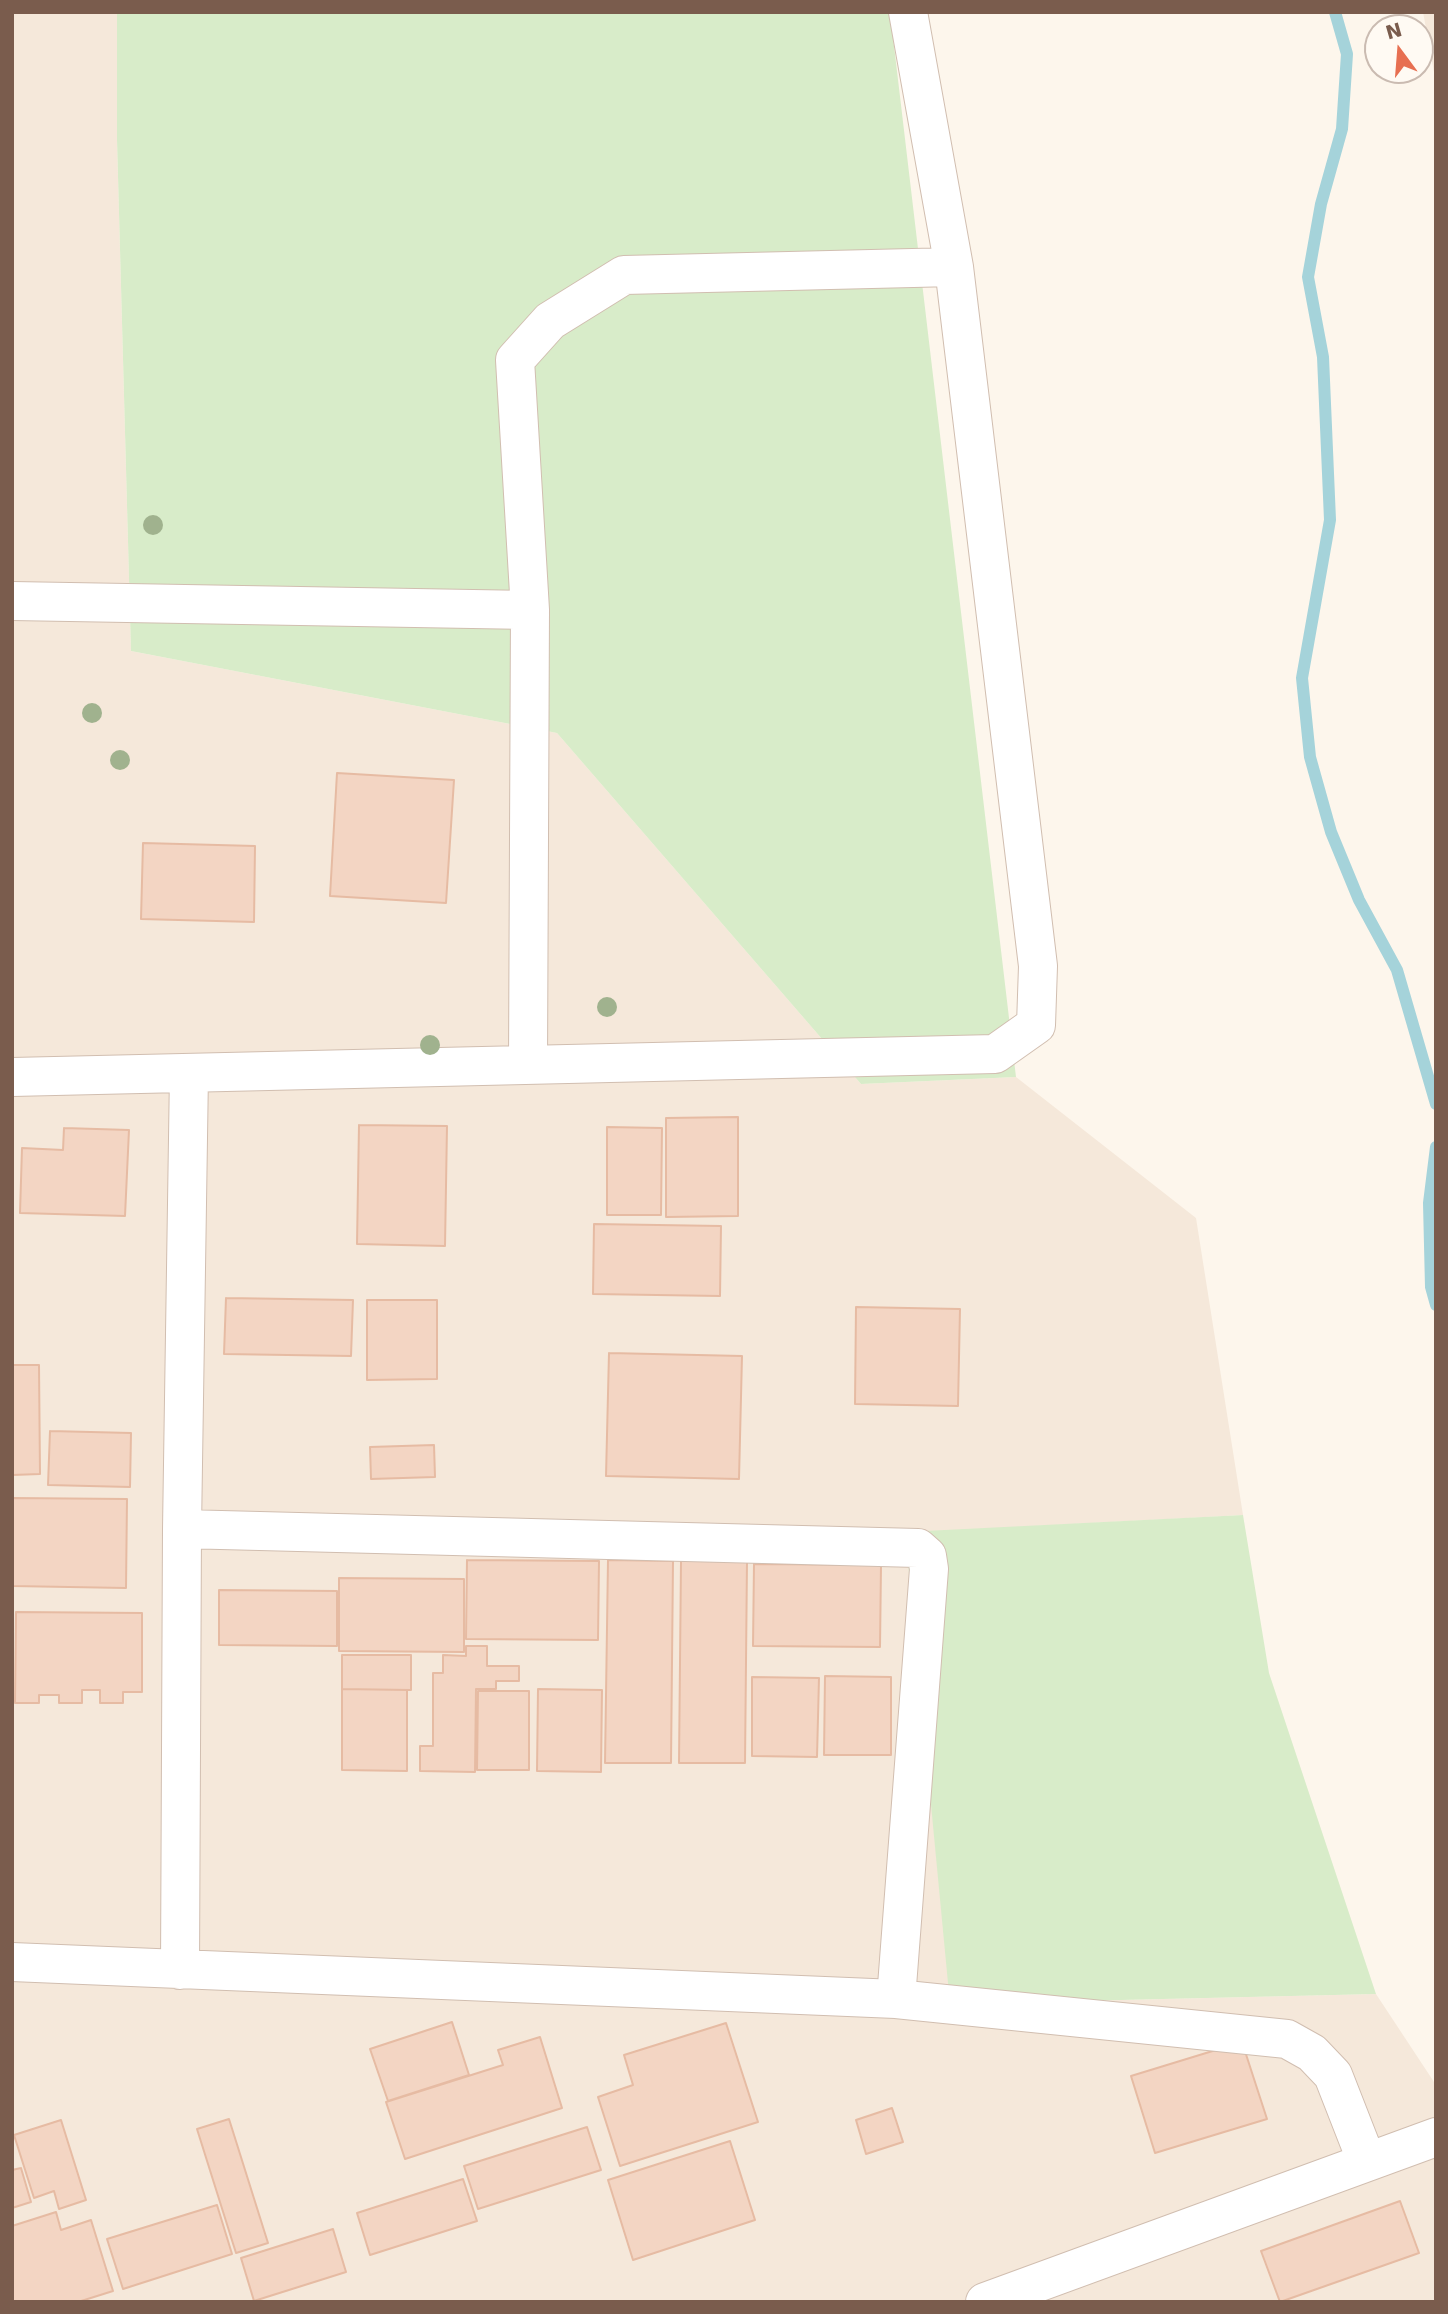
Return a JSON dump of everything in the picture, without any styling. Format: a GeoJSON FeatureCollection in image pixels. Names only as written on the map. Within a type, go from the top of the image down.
{"type":"FeatureCollection","features":[{"type":"Feature","properties":{"kind":"street"},"geometry":{"type":"LineString","coordinates":[[12,1077],[995,1054],[1036,1025],[1038,965],[954,267],[908,12]]}},
{"type":"Feature","properties":{"kind":"street"},"geometry":{"type":"LineString","coordinates":[[528,1065],[530,610],[515,360],[550,321],[624,275],[954,267]]}},
{"type":"Feature","properties":{"kind":"street"},"geometry":{"type":"LineString","coordinates":[[12,601],[530,610]]}},
{"type":"Feature","properties":{"kind":"street"},"geometry":{"type":"LineString","coordinates":[[180,1970],[181,1529],[189,1073]]}},
{"type":"Feature","properties":{"kind":"street"},"geometry":{"type":"LineString","coordinates":[[181,1529],[918,1548],[927,1556],[929,1569],[896,1999]]}},
{"type":"Feature","properties":{"kind":"street"},"geometry":{"type":"LineString","coordinates":[[12,1962],[896,1999],[1287,2039],[1312,2053],[1333,2076],[1367,2162]]}},
{"type":"Feature","properties":{"kind":"street"},"geometry":{"type":"LineString","coordinates":[[985,2302],[1436,2137]]}},
{"type":"Feature","properties":{"kind":"shaded area"},"geometry":{"type":"Polygon","coordinates":[[[12,12],[117,12],[117,140],[131,651],[557,733],[861,1084],[1016,1077],[1196,1218],[1243,1515],[905,1533],[951,2004],[1376,1994],[1436,2085],[1436,2302],[12,2302],[12,12]]]}},
{"type":"Feature","properties":{"kind":"shaded area"},"geometry":{"type":"Polygon","coordinates":[[[1436,12],[1436,83],[1434,14],[1423,14],[1436,12]]]}},
{"type":"Feature","properties":{"kind":"green space"},"geometry":{"type":"Polygon","coordinates":[[[117,12],[890,12],[1016,1077],[861,1084],[557,733],[131,651],[117,140],[117,12]]]}},
{"type":"Feature","properties":{"kind":"green space"},"geometry":{"type":"Polygon","coordinates":[[[1243,1515],[1269,1673],[1376,1994],[950,2004],[905,1532],[1243,1515]]]}},
{"type":"Feature","properties":{"kind":"building"},"geometry":{"type":"Polygon","coordinates":[[[337,773],[454,780],[446,903],[330,896],[337,773]]]}},
{"type":"Feature","properties":{"kind":"building"},"geometry":{"type":"Polygon","coordinates":[[[143,843],[255,846],[254,922],[141,919],[143,843]]]}},
{"type":"Feature","properties":{"kind":"building"},"geometry":{"type":"Polygon","coordinates":[[[738,1117],[738,1216],[666,1217],[666,1118],[738,1117]]]}},
{"type":"Feature","properties":{"kind":"building"},"geometry":{"type":"Polygon","coordinates":[[[359,1125],[447,1126],[445,1246],[357,1244],[359,1125]]]}},
{"type":"Feature","properties":{"kind":"building"},"geometry":{"type":"Polygon","coordinates":[[[607,1127],[662,1128],[661,1215],[607,1215],[607,1127]]]}},
{"type":"Feature","properties":{"kind":"building"},"geometry":{"type":"Polygon","coordinates":[[[64,1128],[129,1130],[125,1216],[20,1213],[22,1148],[63,1150],[64,1128]]]}},
{"type":"Feature","properties":{"kind":"building"},"geometry":{"type":"Polygon","coordinates":[[[594,1224],[721,1226],[720,1296],[593,1294],[594,1224]]]}},
{"type":"Feature","properties":{"kind":"building"},"geometry":{"type":"Polygon","coordinates":[[[226,1298],[353,1300],[351,1356],[224,1354],[226,1298]]]}},
{"type":"Feature","properties":{"kind":"building"},"geometry":{"type":"Polygon","coordinates":[[[367,1300],[437,1300],[437,1379],[367,1380],[367,1300]]]}},
{"type":"Feature","properties":{"kind":"building"},"geometry":{"type":"Polygon","coordinates":[[[856,1307],[960,1309],[958,1406],[855,1404],[856,1307]]]}},
{"type":"Feature","properties":{"kind":"building"},"geometry":{"type":"Polygon","coordinates":[[[609,1353],[742,1356],[739,1479],[606,1476],[609,1353]]]}},
{"type":"Feature","properties":{"kind":"building"},"geometry":{"type":"Polygon","coordinates":[[[12,1365],[39,1365],[40,1474],[12,1475],[12,1365]]]}},
{"type":"Feature","properties":{"kind":"building"},"geometry":{"type":"Polygon","coordinates":[[[50,1431],[131,1433],[130,1487],[48,1485],[50,1431]]]}},
{"type":"Feature","properties":{"kind":"building"},"geometry":{"type":"Polygon","coordinates":[[[434,1445],[435,1477],[371,1479],[370,1447],[434,1445]]]}},
{"type":"Feature","properties":{"kind":"building"},"geometry":{"type":"Polygon","coordinates":[[[12,1498],[127,1499],[126,1588],[12,1586],[12,1498]]]}},
{"type":"Feature","properties":{"kind":"building"},"geometry":{"type":"Polygon","coordinates":[[[467,1560],[599,1561],[598,1640],[466,1639],[467,1560]]]}},
{"type":"Feature","properties":{"kind":"building"},"geometry":{"type":"Polygon","coordinates":[[[608,1560],[673,1561],[671,1763],[605,1763],[608,1560]]]}},
{"type":"Feature","properties":{"kind":"building"},"geometry":{"type":"Polygon","coordinates":[[[681,1561],[747,1561],[745,1763],[679,1763],[681,1561]]]}},
{"type":"Feature","properties":{"kind":"building"},"geometry":{"type":"Polygon","coordinates":[[[754,1564],[881,1565],[880,1647],[753,1646],[754,1564]]]}},
{"type":"Feature","properties":{"kind":"building"},"geometry":{"type":"Polygon","coordinates":[[[339,1578],[464,1579],[464,1652],[339,1651],[339,1578]]]}},
{"type":"Feature","properties":{"kind":"building"},"geometry":{"type":"Polygon","coordinates":[[[219,1590],[337,1591],[337,1646],[219,1645],[219,1590]]]}},
{"type":"Feature","properties":{"kind":"building"},"geometry":{"type":"Polygon","coordinates":[[[16,1612],[142,1613],[142,1692],[123,1692],[123,1703],[100,1703],[100,1690],[82,1690],[82,1703],[59,1703],[59,1695],[39,1695],[39,1703],[15,1703],[16,1612]]]}},
{"type":"Feature","properties":{"kind":"building"},"geometry":{"type":"Polygon","coordinates":[[[466,1646],[487,1646],[487,1666],[519,1666],[519,1681],[496,1681],[496,1689],[476,1689],[475,1772],[420,1771],[420,1746],[433,1746],[433,1673],[443,1673],[443,1655],[466,1656],[466,1646]]]}},
{"type":"Feature","properties":{"kind":"building"},"geometry":{"type":"Polygon","coordinates":[[[342,1655],[411,1655],[411,1690],[342,1689],[342,1655]]]}},
{"type":"Feature","properties":{"kind":"building"},"geometry":{"type":"Polygon","coordinates":[[[825,1676],[891,1677],[891,1755],[824,1755],[825,1676]]]}},
{"type":"Feature","properties":{"kind":"building"},"geometry":{"type":"Polygon","coordinates":[[[752,1677],[819,1678],[817,1757],[752,1756],[752,1677]]]}},
{"type":"Feature","properties":{"kind":"building"},"geometry":{"type":"Polygon","coordinates":[[[342,1689],[407,1690],[407,1771],[342,1770],[342,1689]]]}},
{"type":"Feature","properties":{"kind":"building"},"geometry":{"type":"Polygon","coordinates":[[[538,1689],[602,1690],[601,1772],[537,1771],[538,1689]]]}},
{"type":"Feature","properties":{"kind":"building"},"geometry":{"type":"Polygon","coordinates":[[[478,1691],[529,1691],[529,1770],[477,1770],[478,1691]]]}},
{"type":"Feature","properties":{"kind":"building"},"geometry":{"type":"Polygon","coordinates":[[[452,2022],[469,2075],[388,2101],[370,2049],[452,2022]]]}},
{"type":"Feature","properties":{"kind":"building"},"geometry":{"type":"Polygon","coordinates":[[[726,2023],[758,2122],[620,2166],[598,2097],[633,2085],[624,2055],[726,2023]]]}},
{"type":"Feature","properties":{"kind":"building"},"geometry":{"type":"Polygon","coordinates":[[[540,2037],[562,2108],[405,2159],[386,2102],[503,2065],[498,2050],[540,2037]]]}},
{"type":"Feature","properties":{"kind":"building"},"geometry":{"type":"Polygon","coordinates":[[[1242,2042],[1267,2119],[1155,2153],[1131,2076],[1242,2042]]]}},
{"type":"Feature","properties":{"kind":"building"},"geometry":{"type":"Polygon","coordinates":[[[892,2108],[903,2142],[866,2154],[856,2120],[892,2108]]]}},
{"type":"Feature","properties":{"kind":"building"},"geometry":{"type":"Polygon","coordinates":[[[229,2119],[268,2243],[236,2253],[197,2129],[229,2119]]]}},
{"type":"Feature","properties":{"kind":"building"},"geometry":{"type":"Polygon","coordinates":[[[61,2120],[86,2200],[59,2209],[54,2191],[34,2198],[14,2135],[61,2120]]]}},
{"type":"Feature","properties":{"kind":"building"},"geometry":{"type":"Polygon","coordinates":[[[587,2127],[601,2170],[478,2209],[464,2166],[587,2127]]]}},
{"type":"Feature","properties":{"kind":"building"},"geometry":{"type":"Polygon","coordinates":[[[730,2141],[755,2220],[633,2260],[608,2180],[730,2141]]]}},
{"type":"Feature","properties":{"kind":"building"},"geometry":{"type":"Polygon","coordinates":[[[21,2168],[31,2202],[12,2208],[12,2170],[21,2168]]]}},
{"type":"Feature","properties":{"kind":"building"},"geometry":{"type":"Polygon","coordinates":[[[463,2179],[477,2221],[370,2255],[357,2213],[463,2179]]]}},
{"type":"Feature","properties":{"kind":"building"},"geometry":{"type":"Polygon","coordinates":[[[1400,2201],[1419,2253],[1280,2302],[1261,2251],[1400,2201]]]}},
{"type":"Feature","properties":{"kind":"building"},"geometry":{"type":"Polygon","coordinates":[[[217,2205],[232,2254],[123,2289],[107,2239],[217,2205]]]}},
{"type":"Feature","properties":{"kind":"building"},"geometry":{"type":"Polygon","coordinates":[[[56,2212],[61,2230],[91,2220],[113,2291],[78,2302],[12,2302],[12,2226],[56,2212]]]}},
{"type":"Feature","properties":{"kind":"building"},"geometry":{"type":"Polygon","coordinates":[[[333,2229],[346,2272],[254,2301],[241,2258],[333,2229]]]}},
{"type":"Feature","properties":{"kind":"waterway"},"geometry":{"type":"LineString","coordinates":[[1335,12],[1347,54],[1342,129],[1321,204],[1308,277],[1323,357],[1330,520],[1302,678],[1310,757],[1331,832],[1359,900],[1397,970],[1436,1104]]}},
{"type":"Feature","properties":{"kind":"waterway"},"geometry":{"type":"LineString","coordinates":[[1436,1147],[1429,1203],[1431,1287],[1436,1305]]}}]}
